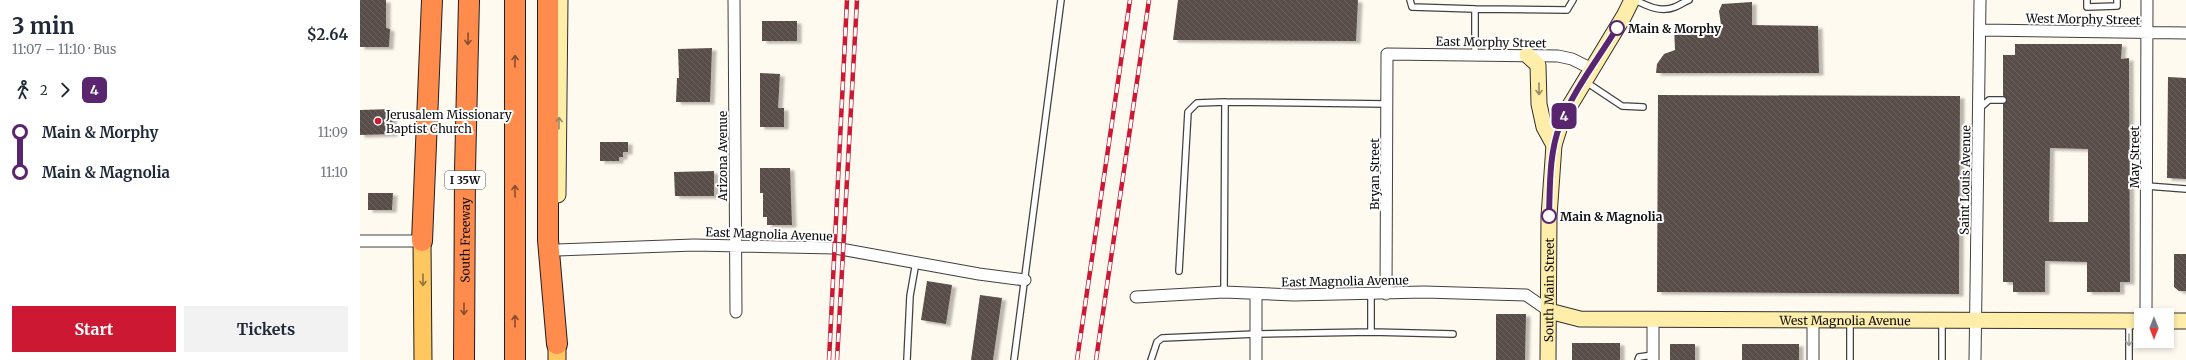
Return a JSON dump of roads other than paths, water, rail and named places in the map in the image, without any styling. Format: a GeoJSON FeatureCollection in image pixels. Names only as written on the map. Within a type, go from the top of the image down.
{"type":"FeatureCollection","features":[{"type":"Feature","properties":{"kind":"highway"},"geometry":{"type":"LineString","coordinates":[[422,241],[432,0]]}},
{"type":"Feature","properties":{"kind":"highway","name":"South Freeway"},"geometry":{"type":"LineString","coordinates":[[464,360],[465,171],[469,0]]}},
{"type":"Feature","properties":{"kind":"highway"},"geometry":{"type":"LineString","coordinates":[[515,0],[515,360]]}},
{"type":"Feature","properties":{"kind":"highway"},"geometry":{"type":"LineString","coordinates":[[548,0],[548,240],[557,352]]}},
{"type":"Feature","properties":{"kind":"main road"},"geometry":{"type":"LineString","coordinates":[[422,241],[423,360]]}},
{"type":"Feature","properties":{"kind":"street"},"geometry":{"type":"LineString","coordinates":[[360,241],[422,241],[422,0]]}},
{"type":"Feature","properties":{"kind":"street"},"geometry":{"type":"LineString","coordinates":[[557,352],[560,0]]}},
{"type":"Feature","properties":{"kind":"street","name":"Arizona Avenue"},"geometry":{"type":"LineString","coordinates":[[734,0],[736,312]]}},
{"type":"Feature","properties":{"kind":"street","name":"South Main Street"},"geometry":{"type":"LineString","coordinates":[[1548,360],[1549,216],[1554,145],[1560,126],[1588,75],[1633,0]]}},
{"type":"Feature","properties":{"kind":"street","name":"Saint Louis Avenue"},"geometry":{"type":"LineString","coordinates":[[1976,360],[1975,320],[1980,108],[1980,0]]}},
{"type":"Feature","properties":{"kind":"street","name":"May Street"},"geometry":{"type":"LineString","coordinates":[[2146,308],[2147,0]]}},
{"type":"Feature","properties":{"kind":"street","name":"West Morphy Street"},"geometry":{"type":"LineString","coordinates":[[1980,30],[2186,33]]}},
{"type":"Feature","properties":{"kind":"street","name":"East Morphy Street"},"geometry":{"type":"LineString","coordinates":[[1387,54],[1558,56],[1578,61],[1588,75]]}},
{"type":"Feature","properties":{"kind":"street","name":"Bryan Street"},"geometry":{"type":"LineString","coordinates":[[1386,294],[1387,54]]}},
{"type":"Feature","properties":{"kind":"street"},"geometry":{"type":"LineString","coordinates":[[1527,55],[1538,65],[1539,104],[1544,127],[1554,145]]}},
{"type":"Feature","properties":{"kind":"street","name":"East Magnolia Avenue"},"geometry":{"type":"LineString","coordinates":[[557,250],[694,245],[835,248],[979,274],[1025,280]]}},
{"type":"Feature","properties":{"kind":"street","name":"East Magnolia Avenue"},"geometry":{"type":"LineString","coordinates":[[1136,297],[1224,292],[1256,294],[1386,294],[1424,292],[1526,295],[1549,311]]}},
{"type":"Feature","properties":{"kind":"street"},"geometry":{"type":"LineString","coordinates":[[1256,294],[1256,360]]}},
{"type":"Feature","properties":{"kind":"street","name":"West Magnolia Avenue"},"geometry":{"type":"LineString","coordinates":[[1549,311],[1580,319],[2134,321]]}},
{"type":"Feature","properties":{"kind":"street"},"geometry":{"type":"LineString","coordinates":[[1653,319],[1653,358]]}},
{"type":"Feature","properties":{"kind":"street"},"geometry":{"type":"LineString","coordinates":[[1813,320],[1813,360]]}},
{"type":"Feature","properties":{"kind":"street"},"geometry":{"type":"LineString","coordinates":[[2174,321],[2186,321]]}},
{"type":"Feature","properties":{"kind":"lane"},"geometry":{"type":"LineString","coordinates":[[1014,360],[1061,0]]}},
{"type":"Feature","properties":{"kind":"lane"},"geometry":{"type":"LineString","coordinates":[[1410,0],[1412,7],[1567,10],[1573,0]]}},
{"type":"Feature","properties":{"kind":"lane"},"geometry":{"type":"LineString","coordinates":[[1633,0],[1648,6],[1662,9],[1673,8],[1689,0]]}},
{"type":"Feature","properties":{"kind":"lane"},"geometry":{"type":"LineString","coordinates":[[2087,0],[2087,7],[2117,6],[2117,0]]}},
{"type":"Feature","properties":{"kind":"lane"},"geometry":{"type":"LineString","coordinates":[[1476,9],[1476,55]]}},
{"type":"Feature","properties":{"kind":"lane"},"geometry":{"type":"LineString","coordinates":[[1588,75],[1622,106],[1643,107]]}},
{"type":"Feature","properties":{"kind":"lane"},"geometry":{"type":"LineString","coordinates":[[1980,108],[1989,100],[2003,100]]}},
{"type":"Feature","properties":{"kind":"lane"},"geometry":{"type":"LineString","coordinates":[[1224,292],[1225,102]]}},
{"type":"Feature","properties":{"kind":"lane"},"geometry":{"type":"LineString","coordinates":[[1179,271],[1188,112],[1197,103],[1387,104]]}},
{"type":"Feature","properties":{"kind":"lane"},"geometry":{"type":"LineString","coordinates":[[2147,186],[2186,188]]}},
{"type":"Feature","properties":{"kind":"lane"},"geometry":{"type":"LineString","coordinates":[[907,360],[910,296],[916,262]]}},
{"type":"Feature","properties":{"kind":"lane"},"geometry":{"type":"LineString","coordinates":[[1371,294],[1371,332]]}},
{"type":"Feature","properties":{"kind":"lane"},"geometry":{"type":"LineString","coordinates":[[1850,320],[1850,360]]}},
{"type":"Feature","properties":{"kind":"lane"},"geometry":{"type":"LineString","coordinates":[[1942,320],[1942,360]]}},
{"type":"Feature","properties":{"kind":"lane"},"geometry":{"type":"LineString","coordinates":[[2129,360],[2134,328]]}},
{"type":"Feature","properties":{"kind":"lane"},"geometry":{"type":"LineString","coordinates":[[1151,360],[1157,342],[1162,338],[1256,334],[1371,332],[1452,334]]}},
{"type":"Feature","properties":{"kind":"lane"},"geometry":{"type":"LineString","coordinates":[[1638,360],[1639,357],[1644,355],[1653,358]]}},
{"type":"Feature","properties":{"kind":"railway"},"geometry":{"type":"LineString","coordinates":[[829,360],[847,0]]}},
{"type":"Feature","properties":{"kind":"railway"},"geometry":{"type":"LineString","coordinates":[[837,360],[857,0]]}},
{"type":"Feature","properties":{"kind":"railway"},"geometry":{"type":"LineString","coordinates":[[1077,360],[1130,0]]}},
{"type":"Feature","properties":{"kind":"railway"},"geometry":{"type":"LineString","coordinates":[[1096,360],[1149,0]]}},
{"type":"Feature","properties":{"kind":"place","name":"Main & Morphy"},"geometry":{"type":"Point","coordinates":[1617,28]}},
{"type":"Feature","properties":{"kind":"place","name":"Jerusalem Missionary Baptist Church"},"geometry":{"type":"Point","coordinates":[378,121]}},
{"type":"Feature","properties":{"kind":"place","name":"Main & Magnolia"},"geometry":{"type":"Point","coordinates":[1549,216]}}]}
